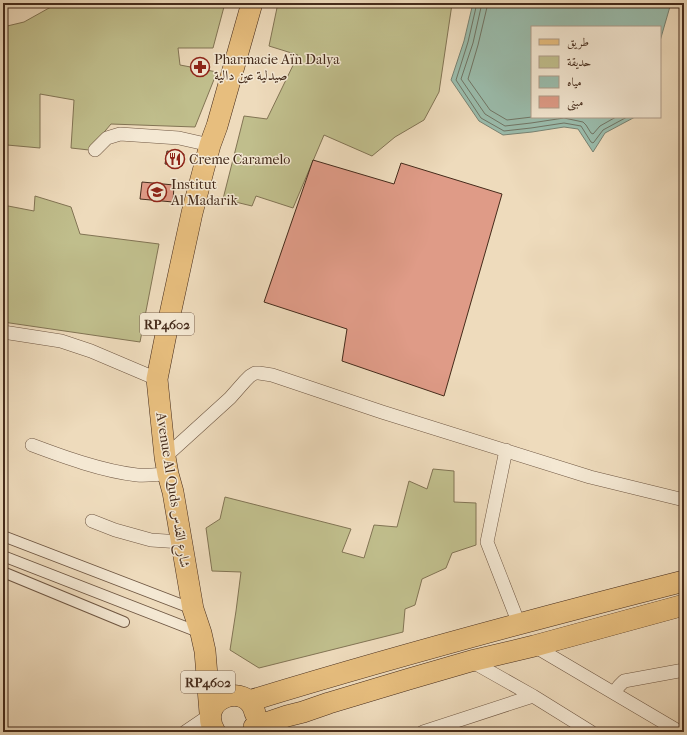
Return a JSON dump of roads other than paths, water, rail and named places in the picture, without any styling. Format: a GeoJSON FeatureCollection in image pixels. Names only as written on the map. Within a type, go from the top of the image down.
{"type":"FeatureCollection","features":[{"type":"Feature","properties":{"kind":"main road","name":"Avenue Al Quds شارع القدس"},"geometry":{"type":"LineString","coordinates":[[212,720],[203,642],[193,609],[166,465],[157,379],[168,319],[192,213],[210,145],[217,126],[252,3]]}},
{"type":"Feature","properties":{"kind":"main road"},"geometry":{"type":"LineString","coordinates":[[241,698],[311,682],[520,624],[684,581]]}},
{"type":"Feature","properties":{"kind":"main road"},"geometry":{"type":"LineString","coordinates":[[252,730],[286,716],[344,699],[471,662],[684,604]]}},
{"type":"Feature","properties":{"kind":"main road","name":"Avenue Al Quds شارع القدس"},"geometry":{"type":"LineString","coordinates":[[203,642],[241,698]]}},
{"type":"Feature","properties":{"kind":"main road","name":"RP4602"},"geometry":{"type":"LineString","coordinates":[[212,720],[215,704],[223,698],[241,698],[254,709],[256,718],[252,730]]}},
{"type":"Feature","properties":{"kind":"street"},"geometry":{"type":"LineString","coordinates":[[95,150],[107,138],[120,134],[179,138],[210,145]]}},
{"type":"Feature","properties":{"kind":"street"},"geometry":{"type":"LineString","coordinates":[[3,332],[62,341],[91,351],[157,379]]}},
{"type":"Feature","properties":{"kind":"street"},"geometry":{"type":"LineString","coordinates":[[32,445],[64,458],[138,476],[166,465],[245,381],[259,372],[590,477],[684,500]]}},
{"type":"Feature","properties":{"kind":"street"},"geometry":{"type":"LineString","coordinates":[[506,450],[487,542],[520,624]]}},
{"type":"Feature","properties":{"kind":"street"},"geometry":{"type":"LineString","coordinates":[[92,521],[115,530],[151,540],[181,542]]}},
{"type":"Feature","properties":{"kind":"street"},"geometry":{"type":"LineString","coordinates":[[3,536],[193,609]]}},
{"type":"Feature","properties":{"kind":"street"},"geometry":{"type":"LineString","coordinates":[[3,556],[203,642]]}},
{"type":"Feature","properties":{"kind":"street"},"geometry":{"type":"LineString","coordinates":[[3,572],[124,622]]}},
{"type":"Feature","properties":{"kind":"street"},"geometry":{"type":"LineString","coordinates":[[534,646],[680,732]]}},
{"type":"Feature","properties":{"kind":"street"},"geometry":{"type":"LineString","coordinates":[[471,662],[533,696],[587,731]]}},
{"type":"Feature","properties":{"kind":"street"},"geometry":{"type":"LineString","coordinates":[[614,693],[624,681],[684,670]]}},
{"type":"Feature","properties":{"kind":"street"},"geometry":{"type":"LineString","coordinates":[[423,732],[533,696]]}},
{"type":"Feature","properties":{"kind":"street"},"geometry":{"type":"LineString","coordinates":[[185,732],[212,720]]}},
{"type":"Feature","properties":{"kind":"water"},"geometry":{"type":"Polygon","coordinates":[[[473,3],[671,3],[661,38],[661,26],[531,26],[531,118],[633,118],[605,133],[593,152],[578,129],[564,127],[503,135],[479,121],[451,80],[464,41],[473,3]]]}},
{"type":"Feature","properties":{"kind":"place","name":"Pharmacie Aïn Dalya صيدلية عين دالية"},"geometry":{"type":"Point","coordinates":[200,67]}},
{"type":"Feature","properties":{"kind":"place","name":"Creme Caramelo"},"geometry":{"type":"Point","coordinates":[175,159]}},
{"type":"Feature","properties":{"kind":"place","name":"Institut Al Madarik"},"geometry":{"type":"Point","coordinates":[157,192]}}]}
